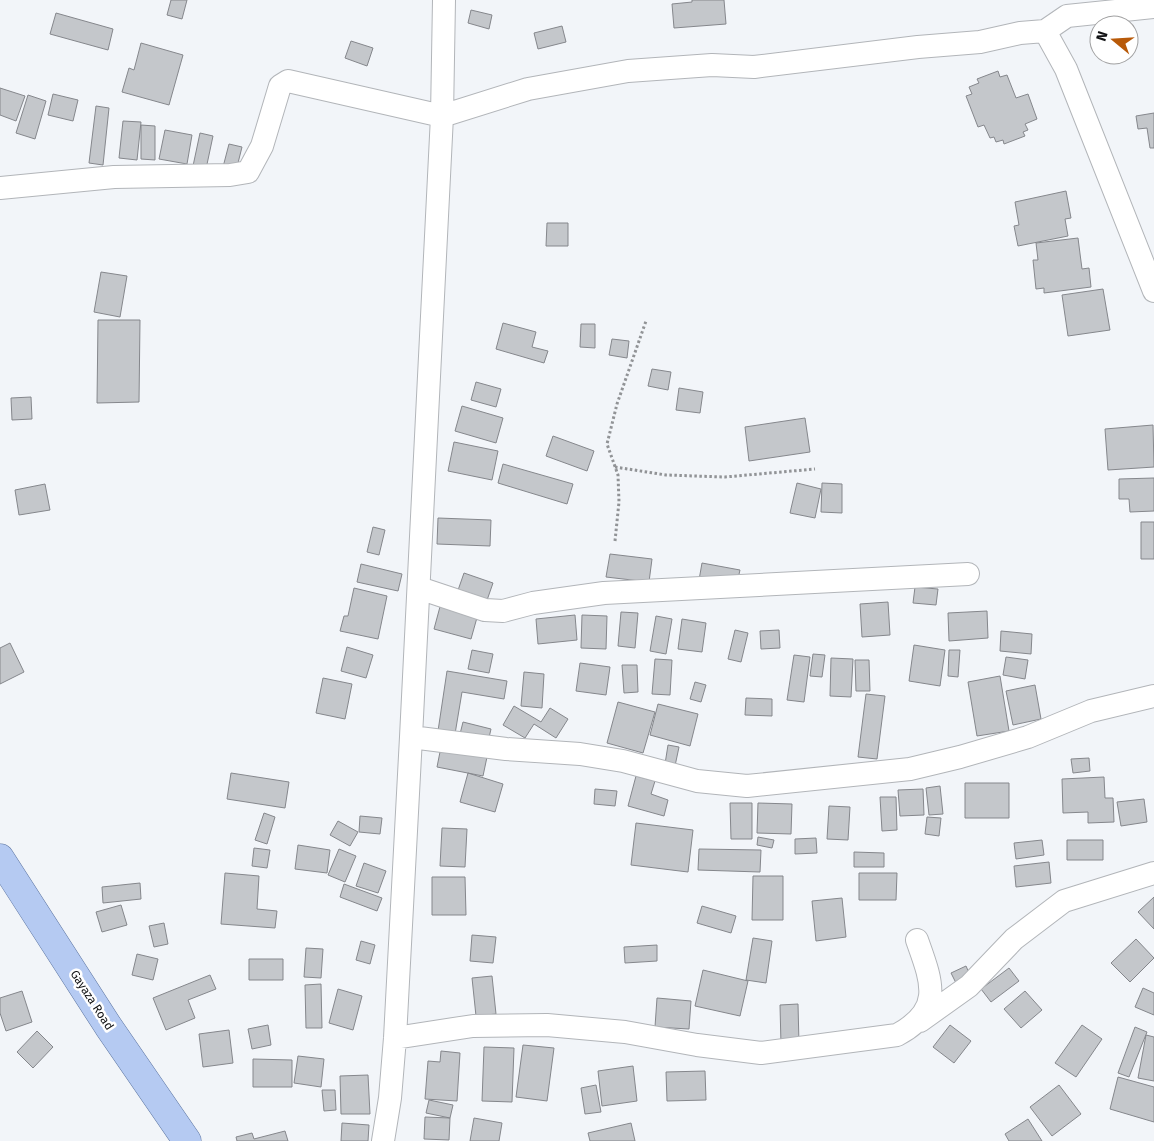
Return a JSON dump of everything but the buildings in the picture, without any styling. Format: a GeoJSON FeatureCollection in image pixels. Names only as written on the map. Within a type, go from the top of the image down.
{"type":"FeatureCollection","features":[{"type":"Feature","properties":{"kind":"main road","name":"Gayaza Road"},"geometry":{"type":"LineString","coordinates":[[0,858],[108,1026],[186,1141]]}},
{"type":"Feature","properties":{"kind":"street"},"geometry":{"type":"LineString","coordinates":[[383,1141],[390,1098],[395,1038],[442,116],[444,0]]}},
{"type":"Feature","properties":{"kind":"street"},"geometry":{"type":"LineString","coordinates":[[0,188],[114,177],[230,175],[248,172],[262,146],[280,86],[288,82],[442,116],[528,89],[628,71],[712,65],[763,66],[918,47],[980,42],[1020,33],[1045,31],[1067,16],[1154,7]]}},
{"type":"Feature","properties":{"kind":"street"},"geometry":{"type":"LineString","coordinates":[[1045,31],[1066,69],[1154,291]]}},
{"type":"Feature","properties":{"kind":"street"},"geometry":{"type":"LineString","coordinates":[[419,588],[485,610],[503,610],[533,603],[604,593],[968,574]]}},
{"type":"Feature","properties":{"kind":"street"},"geometry":{"type":"LineString","coordinates":[[411,737],[506,749],[580,754],[622,760],[697,781],[747,786],[910,769],[960,757],[1028,737],[1092,711],[1154,696]]}},
{"type":"Feature","properties":{"kind":"street"},"geometry":{"type":"LineString","coordinates":[[395,1038],[473,1026],[547,1025],[625,1032],[698,1045],[761,1053],[896,1035],[916,1025],[969,986],[1014,939],[1064,900],[1154,873]]}},
{"type":"Feature","properties":{"kind":"street"},"geometry":{"type":"LineString","coordinates":[[916,1025],[928,1006],[931,980],[917,940]]}},
{"type":"Feature","properties":{"kind":"path"},"geometry":{"type":"LineString","coordinates":[[615,541],[619,502],[618,475],[607,444],[617,404],[646,321]]}},
{"type":"Feature","properties":{"kind":"path"},"geometry":{"type":"LineString","coordinates":[[615,467],[666,475],[725,477],[815,469]]}}]}
